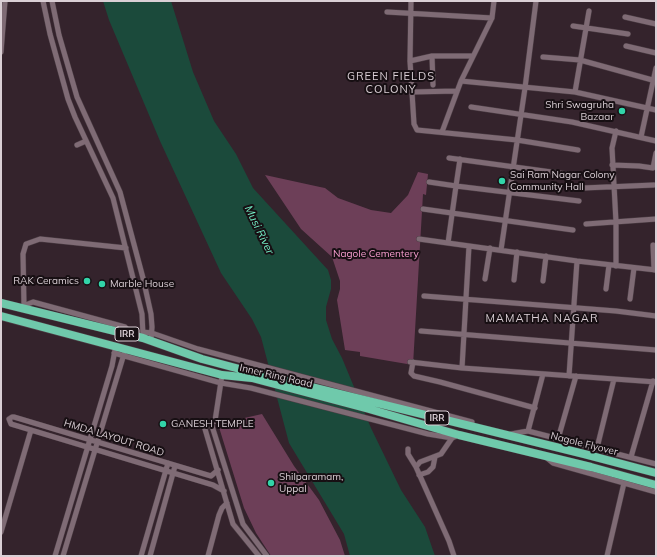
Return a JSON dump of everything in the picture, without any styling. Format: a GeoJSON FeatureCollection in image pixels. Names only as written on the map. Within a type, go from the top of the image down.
{"type":"FeatureCollection","features":[{"type":"Feature","properties":{"kind":"highway","name":"Inner Ring Road"},"geometry":{"type":"LineString","coordinates":[[1,303],[134,336],[147,336],[202,359],[368,404],[455,437],[545,456]]}},
{"type":"Feature","properties":{"kind":"highway","name":"Inner Ring Road"},"geometry":{"type":"LineString","coordinates":[[1,316],[221,379],[252,378],[282,387],[368,404],[506,435]]}},
{"type":"Feature","properties":{"kind":"highway","name":"Nagole Flyover"},"geometry":{"type":"LineString","coordinates":[[506,435],[656,473]]}},
{"type":"Feature","properties":{"kind":"highway","name":"Nagole Flyover"},"geometry":{"type":"LineString","coordinates":[[545,456],[656,485]]}},
{"type":"Feature","properties":{"kind":"street"},"geometry":{"type":"LineString","coordinates":[[1,52],[5,1]]}},
{"type":"Feature","properties":{"kind":"street"},"geometry":{"type":"LineString","coordinates":[[44,1],[48,23],[68,99],[86,141],[110,190],[126,248],[147,336]]}},
{"type":"Feature","properties":{"kind":"street"},"geometry":{"type":"LineString","coordinates":[[52,1],[59,35],[77,96],[120,192],[151,314],[147,336]]}},
{"type":"Feature","properties":{"kind":"street"},"geometry":{"type":"LineString","coordinates":[[411,1],[410,61],[414,124],[417,130],[517,140],[578,150]]}},
{"type":"Feature","properties":{"kind":"street"},"geometry":{"type":"LineString","coordinates":[[442,132],[456,92],[492,18],[494,1]]}},
{"type":"Feature","properties":{"kind":"street"},"geometry":{"type":"LineString","coordinates":[[501,250],[514,167],[536,1]]}},
{"type":"Feature","properties":{"kind":"street"},"geometry":{"type":"LineString","coordinates":[[575,92],[589,11]]}},
{"type":"Feature","properties":{"kind":"street"},"geometry":{"type":"LineString","coordinates":[[387,12],[492,18]]}},
{"type":"Feature","properties":{"kind":"street"},"geometry":{"type":"LineString","coordinates":[[625,17],[656,24]]}},
{"type":"Feature","properties":{"kind":"street"},"geometry":{"type":"LineString","coordinates":[[573,26],[628,34]]}},
{"type":"Feature","properties":{"kind":"street"},"geometry":{"type":"LineString","coordinates":[[626,46],[656,53]]}},
{"type":"Feature","properties":{"kind":"street"},"geometry":{"type":"LineString","coordinates":[[410,61],[432,56],[473,56]]}},
{"type":"Feature","properties":{"kind":"street"},"geometry":{"type":"LineString","coordinates":[[432,56],[433,85]]}},
{"type":"Feature","properties":{"kind":"street"},"geometry":{"type":"LineString","coordinates":[[543,57],[580,60],[655,80]]}},
{"type":"Feature","properties":{"kind":"street"},"geometry":{"type":"LineString","coordinates":[[641,137],[655,80],[656,68]]}},
{"type":"Feature","properties":{"kind":"street"},"geometry":{"type":"LineString","coordinates":[[461,81],[575,92],[656,110]]}},
{"type":"Feature","properties":{"kind":"street"},"geometry":{"type":"LineString","coordinates":[[412,92],[456,92]]}},
{"type":"Feature","properties":{"kind":"street"},"geometry":{"type":"LineString","coordinates":[[471,107],[572,122],[656,141]]}},
{"type":"Feature","properties":{"kind":"street"},"geometry":{"type":"LineString","coordinates":[[616,131],[612,148],[616,222],[616,266]]}},
{"type":"Feature","properties":{"kind":"street"},"geometry":{"type":"LineString","coordinates":[[77,145],[86,141]]}},
{"type":"Feature","properties":{"kind":"street"},"geometry":{"type":"LineString","coordinates":[[612,165],[654,168],[656,153]]}},
{"type":"Feature","properties":{"kind":"street"},"geometry":{"type":"LineString","coordinates":[[449,158],[573,175]]}},
{"type":"Feature","properties":{"kind":"street"},"geometry":{"type":"LineString","coordinates":[[448,243],[460,159]]}},
{"type":"Feature","properties":{"kind":"street"},"geometry":{"type":"LineString","coordinates":[[429,182],[579,201]]}},
{"type":"Feature","properties":{"kind":"street"},"geometry":{"type":"LineString","coordinates":[[582,188],[654,186]]}},
{"type":"Feature","properties":{"kind":"street"},"geometry":{"type":"LineString","coordinates":[[423,209],[574,230]]}},
{"type":"Feature","properties":{"kind":"street"},"geometry":{"type":"LineString","coordinates":[[586,224],[656,218]]}},
{"type":"Feature","properties":{"kind":"street"},"geometry":{"type":"LineString","coordinates":[[22,307],[23,254],[26,244],[40,239],[126,248]]}},
{"type":"Feature","properties":{"kind":"street"},"geometry":{"type":"LineString","coordinates":[[419,239],[577,261],[655,270],[653,245]]}},
{"type":"Feature","properties":{"kind":"street"},"geometry":{"type":"LineString","coordinates":[[462,368],[470,246]]}},
{"type":"Feature","properties":{"kind":"street"},"geometry":{"type":"LineString","coordinates":[[485,279],[490,248]]}},
{"type":"Feature","properties":{"kind":"street"},"geometry":{"type":"LineString","coordinates":[[514,280],[518,252]]}},
{"type":"Feature","properties":{"kind":"street"},"geometry":{"type":"LineString","coordinates":[[542,281],[546,256]]}},
{"type":"Feature","properties":{"kind":"street"},"geometry":{"type":"LineString","coordinates":[[569,376],[577,261]]}},
{"type":"Feature","properties":{"kind":"street"},"geometry":{"type":"LineString","coordinates":[[606,289],[609,265]]}},
{"type":"Feature","properties":{"kind":"street"},"geometry":{"type":"LineString","coordinates":[[630,299],[634,268]]}},
{"type":"Feature","properties":{"kind":"street"},"geometry":{"type":"LineString","coordinates":[[424,296],[656,316]]}},
{"type":"Feature","properties":{"kind":"street"},"geometry":{"type":"LineString","coordinates":[[421,331],[656,350]]}},
{"type":"Feature","properties":{"kind":"street"},"geometry":{"type":"LineString","coordinates":[[147,336],[406,404],[480,425],[492,432]]}},
{"type":"Feature","properties":{"kind":"street"},"geometry":{"type":"LineString","coordinates":[[54,556],[112,366],[115,349]]}},
{"type":"Feature","properties":{"kind":"street"},"geometry":{"type":"LineString","coordinates":[[63,556],[125,352]]}},
{"type":"Feature","properties":{"kind":"street"},"geometry":{"type":"LineString","coordinates":[[535,408],[414,376],[411,373],[412,362],[462,368],[655,381],[631,457]]}},
{"type":"Feature","properties":{"kind":"street"},"geometry":{"type":"LineString","coordinates":[[528,432],[543,374]]}},
{"type":"Feature","properties":{"kind":"street"},"geometry":{"type":"LineString","coordinates":[[558,439],[576,376]]}},
{"type":"Feature","properties":{"kind":"street"},"geometry":{"type":"LineString","coordinates":[[259,556],[234,524],[205,429],[207,425],[215,421],[221,379],[428,434],[455,437]]}},
{"type":"Feature","properties":{"kind":"street"},"geometry":{"type":"LineString","coordinates":[[596,448],[614,379]]}},
{"type":"Feature","properties":{"kind":"street","name":"HMDA LAYOUT ROAD"},"geometry":{"type":"LineString","coordinates":[[31,430],[10,424],[10,419],[12,417],[32,422],[211,476],[218,470]]}},
{"type":"Feature","properties":{"kind":"street"},"geometry":{"type":"LineString","coordinates":[[1,532],[31,430],[32,422]]}},
{"type":"Feature","properties":{"kind":"street"},"geometry":{"type":"LineString","coordinates":[[207,425],[212,426],[243,524],[267,556]]}},
{"type":"Feature","properties":{"kind":"street"},"geometry":{"type":"LineString","coordinates":[[31,430],[213,485],[224,491]]}},
{"type":"Feature","properties":{"kind":"street"},"geometry":{"type":"LineString","coordinates":[[506,435],[528,432],[656,464]]}},
{"type":"Feature","properties":{"kind":"street"},"geometry":{"type":"LineString","coordinates":[[416,467],[420,462],[441,454],[455,437]]}},
{"type":"Feature","properties":{"kind":"street"},"geometry":{"type":"LineString","coordinates":[[408,449],[408,454],[416,467],[449,540],[454,556]]}},
{"type":"Feature","properties":{"kind":"street"},"geometry":{"type":"LineString","coordinates":[[545,456],[553,464],[656,492]]}},
{"type":"Feature","properties":{"kind":"street"},"geometry":{"type":"LineString","coordinates":[[419,475],[428,472],[433,467],[435,457]]}},
{"type":"Feature","properties":{"kind":"street"},"geometry":{"type":"LineString","coordinates":[[141,556],[168,463]]}},
{"type":"Feature","properties":{"kind":"street"},"geometry":{"type":"LineString","coordinates":[[150,556],[175,466]]}},
{"type":"Feature","properties":{"kind":"street"},"geometry":{"type":"LineString","coordinates":[[607,556],[624,483]]}},
{"type":"Feature","properties":{"kind":"street"},"geometry":{"type":"LineString","coordinates":[[208,556],[219,515],[222,508],[227,503]]}},
{"type":"Feature","properties":{"kind":"street"},"geometry":{"type":"LineString","coordinates":[[240,533],[243,524]]}},
{"type":"Feature","properties":{"kind":"green space","name":"Nagole Cementery"},"geometry":{"type":"Polygon","coordinates":[[[418,172],[428,174],[426,195],[423,194],[413,365],[360,356],[360,352],[345,350],[337,300],[340,289],[340,281],[332,257],[301,229],[265,175],[325,188],[338,198],[371,210],[391,213],[408,195],[418,172]]]}},
{"type":"Feature","properties":{"kind":"green space","name":"Shilparamam, Uppal"},"geometry":{"type":"Polygon","coordinates":[[[262,414],[294,466],[319,500],[340,540],[345,556],[271,556],[256,533],[244,508],[218,424],[262,414]]]}},
{"type":"Feature","properties":{"kind":"water","name":"Musi River"},"geometry":{"type":"Polygon","coordinates":[[[103,1],[171,1],[193,72],[214,121],[236,154],[253,188],[328,270],[331,280],[331,289],[326,307],[326,320],[332,339],[342,358],[371,428],[401,490],[425,527],[435,556],[350,556],[344,534],[289,443],[261,337],[252,319],[221,273],[160,141],[109,20],[103,1]]]}},
{"type":"Feature","properties":{"kind":"place","name":"Shri Swagruha Bazaar"},"geometry":{"type":"Point","coordinates":[622,111]}},
{"type":"Feature","properties":{"kind":"place","name":"Sai Ram Nagar Colony Community Hall"},"geometry":{"type":"Point","coordinates":[502,181]}},
{"type":"Feature","properties":{"kind":"place","name":"RAK Ceramics"},"geometry":{"type":"Point","coordinates":[87,281]}},
{"type":"Feature","properties":{"kind":"place","name":"Marble House"},"geometry":{"type":"Point","coordinates":[102,284]}},
{"type":"Feature","properties":{"kind":"place","name":"GANESH TEMPLE"},"geometry":{"type":"Point","coordinates":[163,424]}},
{"type":"Feature","properties":{"kind":"place","name":"Shilparamam, Uppal"},"geometry":{"type":"Point","coordinates":[271,483]}},
{"type":"Feature","properties":{"kind":"district","name":"GREEN FIELDS COLONY"},"geometry":{"type":"Point","coordinates":[391,83]}},
{"type":"Feature","properties":{"kind":"district","name":"MAMATHA NAGAR"},"geometry":{"type":"Point","coordinates":[542,319]}}]}
